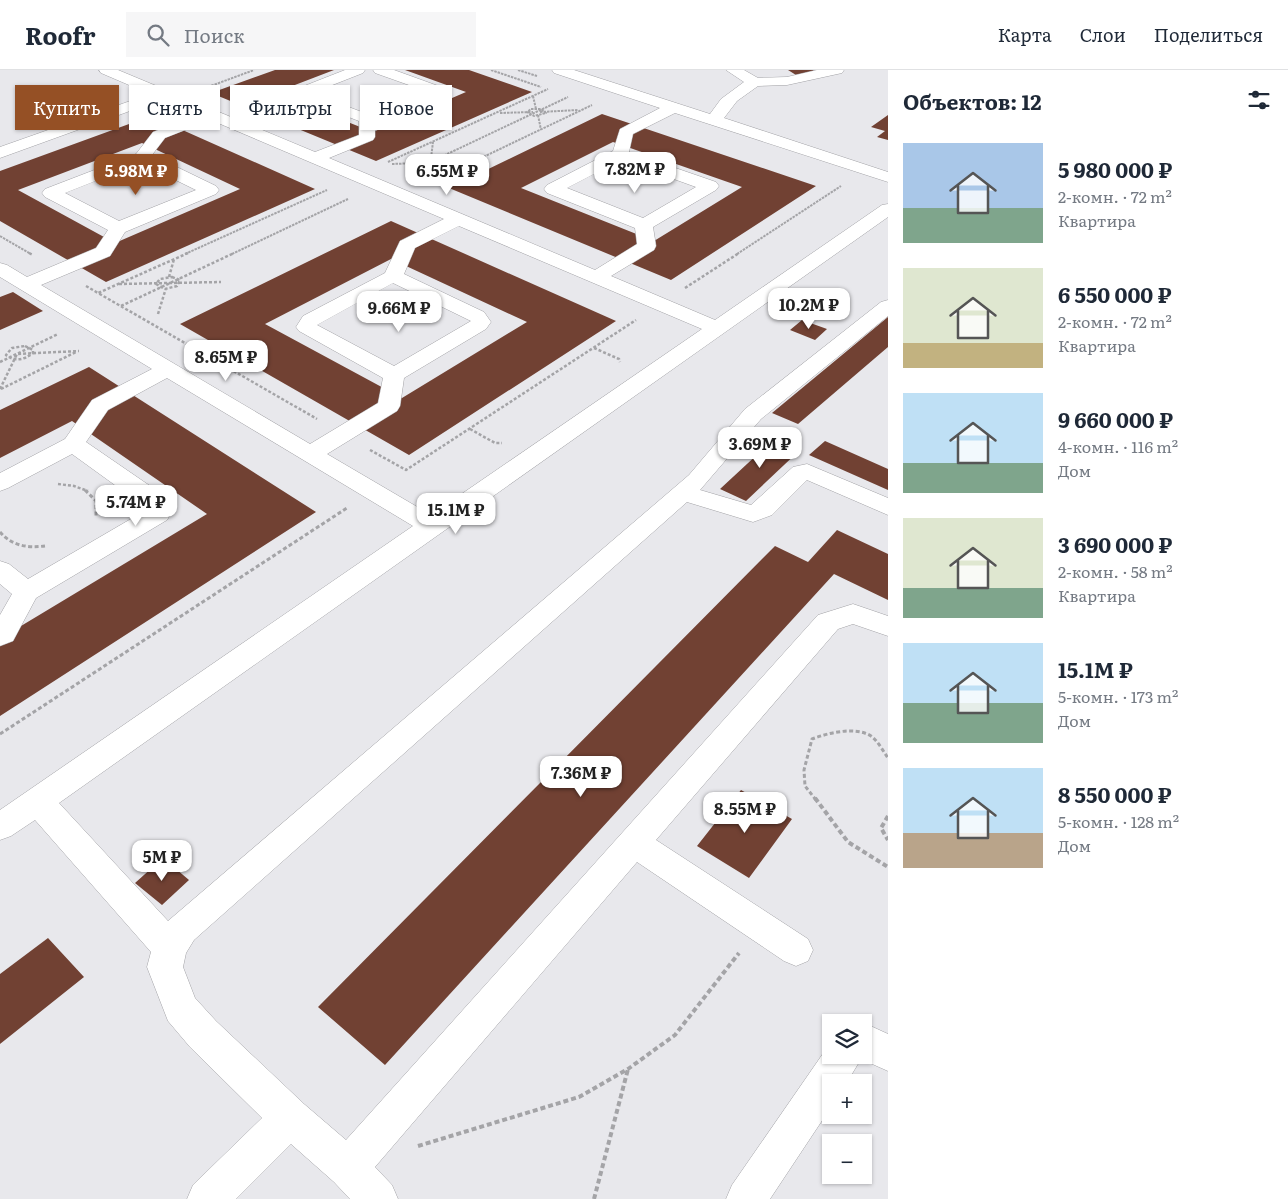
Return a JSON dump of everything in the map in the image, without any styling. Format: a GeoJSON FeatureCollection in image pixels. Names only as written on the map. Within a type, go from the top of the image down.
{"type":"FeatureCollection","features":[{"type":"Feature","properties":{"kind":"street"},"geometry":{"type":"LineString","coordinates":[[106,70],[142,85]]}},
{"type":"Feature","properties":{"kind":"street"},"geometry":{"type":"LineString","coordinates":[[358,70],[299,93],[360,116]]}},
{"type":"Feature","properties":{"kind":"street"},"geometry":{"type":"LineString","coordinates":[[380,70],[422,85]]}},
{"type":"Feature","properties":{"kind":"street"},"geometry":{"type":"LineString","coordinates":[[559,70],[888,177]]}},
{"type":"Feature","properties":{"kind":"street"},"geometry":{"type":"LineString","coordinates":[[733,70],[755,82],[787,81],[837,70]]}},
{"type":"Feature","properties":{"kind":"street"},"geometry":{"type":"LineString","coordinates":[[715,120],[727,100],[755,82]]}},
{"type":"Feature","properties":{"kind":"street"},"geometry":{"type":"LineString","coordinates":[[0,152],[129,106]]}},
{"type":"Feature","properties":{"kind":"street"},"geometry":{"type":"LineString","coordinates":[[620,154],[626,132],[674,107]]}},
{"type":"Feature","properties":{"kind":"street"},"geometry":{"type":"LineString","coordinates":[[220,117],[716,328]]}},
{"type":"Feature","properties":{"kind":"street"},"geometry":{"type":"LineString","coordinates":[[118,228],[51,193],[142,157],[159,135],[172,130]]}},
{"type":"Feature","properties":{"kind":"street"},"geometry":{"type":"LineString","coordinates":[[316,158],[367,136],[367,130]]}},
{"type":"Feature","properties":{"kind":"street"},"geometry":{"type":"LineString","coordinates":[[620,154],[710,186],[644,225],[553,189],[620,154]]}},
{"type":"Feature","properties":{"kind":"street"},"geometry":{"type":"LineString","coordinates":[[26,284],[103,252],[118,228],[210,190],[142,157]]}},
{"type":"Feature","properties":{"kind":"street"},"geometry":{"type":"LineString","coordinates":[[0,827],[888,209]]}},
{"type":"Feature","properties":{"kind":"street"},"geometry":{"type":"LineString","coordinates":[[394,375],[306,327],[310,320],[393,276],[407,245],[458,219]]}},
{"type":"Feature","properties":{"kind":"street"},"geometry":{"type":"LineString","coordinates":[[596,277],[647,246],[644,225]]}},
{"type":"Feature","properties":{"kind":"street"},"geometry":{"type":"LineString","coordinates":[[0,269],[433,527]]}},
{"type":"Feature","properties":{"kind":"street"},"geometry":{"type":"LineString","coordinates":[[393,276],[481,319],[480,325],[394,375]]}},
{"type":"Feature","properties":{"kind":"street"},"geometry":{"type":"LineString","coordinates":[[378,1199],[348,1168],[290,1118],[203,1034],[181,1010],[165,968],[170,948],[182,929],[683,493],[697,480],[754,414],[888,306]]}},
{"type":"Feature","properties":{"kind":"street"},"geometry":{"type":"LineString","coordinates":[[0,483],[73,444],[100,405],[168,369]]}},
{"type":"Feature","properties":{"kind":"street"},"geometry":{"type":"LineString","coordinates":[[310,454],[390,406],[394,375]]}},
{"type":"Feature","properties":{"kind":"street"},"geometry":{"type":"LineString","coordinates":[[0,636],[3,634],[26,592],[158,514],[161,510],[160,505],[73,444]]}},
{"type":"Feature","properties":{"kind":"street"},"geometry":{"type":"LineString","coordinates":[[683,493],[753,514],[763,509],[800,472],[807,471],[888,506]]}},
{"type":"Feature","properties":{"kind":"street"},"geometry":{"type":"LineString","coordinates":[[0,570],[26,592]]}},
{"type":"Feature","properties":{"kind":"street"},"geometry":{"type":"LineString","coordinates":[[348,1168],[828,622],[852,614],[888,626]]}},
{"type":"Feature","properties":{"kind":"street"},"geometry":{"type":"LineString","coordinates":[[38,800],[170,948]]}},
{"type":"Feature","properties":{"kind":"street"},"geometry":{"type":"LineString","coordinates":[[634,842],[796,950]]}},
{"type":"Feature","properties":{"kind":"street"},"geometry":{"type":"LineString","coordinates":[[872,1044],[888,1053]]}},
{"type":"Feature","properties":{"kind":"street"},"geometry":{"type":"LineString","coordinates":[[746,1199],[838,1064]]}},
{"type":"Feature","properties":{"kind":"street"},"geometry":{"type":"LineString","coordinates":[[207,1199],[290,1118]]}},
{"type":"Feature","properties":{"kind":"path"},"geometry":{"type":"LineString","coordinates":[[214,85],[254,70]]}},
{"type":"Feature","properties":{"kind":"path"},"geometry":{"type":"LineString","coordinates":[[496,113],[527,112],[542,109],[598,83]]}},
{"type":"Feature","properties":{"kind":"path"},"geometry":{"type":"LineString","coordinates":[[477,161],[383,164],[554,87]]}},
{"type":"Feature","properties":{"kind":"path"},"geometry":{"type":"LineString","coordinates":[[533,96],[541,130]]}},
{"type":"Feature","properties":{"kind":"path"},"geometry":{"type":"LineString","coordinates":[[433,142],[430,183],[594,104]]}},
{"type":"Feature","properties":{"kind":"path"},"geometry":{"type":"LineString","coordinates":[[542,109],[546,112]]}},
{"type":"Feature","properties":{"kind":"path"},"geometry":{"type":"LineString","coordinates":[[536,110],[546,112],[581,110]]}},
{"type":"Feature","properties":{"kind":"path"},"geometry":{"type":"LineString","coordinates":[[430,164],[530,115],[536,110]]}},
{"type":"Feature","properties":{"kind":"path"},"geometry":{"type":"LineString","coordinates":[[527,112],[530,115],[538,116],[546,112]]}},
{"type":"Feature","properties":{"kind":"path"},"geometry":{"type":"LineString","coordinates":[[0,362],[424,164],[425,159],[431,157],[440,158],[443,162]]}},
{"type":"Feature","properties":{"kind":"path"},"geometry":{"type":"LineString","coordinates":[[660,304],[844,184]]}},
{"type":"Feature","properties":{"kind":"path"},"geometry":{"type":"LineString","coordinates":[[142,319],[98,293],[335,187]]}},
{"type":"Feature","properties":{"kind":"path"},"geometry":{"type":"LineString","coordinates":[[158,314],[174,259]]}},
{"type":"Feature","properties":{"kind":"path"},"geometry":{"type":"LineString","coordinates":[[156,283],[160,279],[178,278]]}},
{"type":"Feature","properties":{"kind":"path"},"geometry":{"type":"LineString","coordinates":[[178,278],[180,283]]}},
{"type":"Feature","properties":{"kind":"path"},"geometry":{"type":"LineString","coordinates":[[117,284],[221,282]]}},
{"type":"Feature","properties":{"kind":"path"},"geometry":{"type":"LineString","coordinates":[[156,283],[159,287],[166,289],[174,288],[180,283]]}},
{"type":"Feature","properties":{"kind":"path"},"geometry":{"type":"LineString","coordinates":[[8,358],[7,352],[12,348],[20,346],[31,347]]}},
{"type":"Feature","properties":{"kind":"path"},"geometry":{"type":"LineString","coordinates":[[31,347],[33,353]]}},
{"type":"Feature","properties":{"kind":"path"},"geometry":{"type":"LineString","coordinates":[[593,348],[619,359],[620,363]]}},
{"type":"Feature","properties":{"kind":"path"},"geometry":{"type":"LineString","coordinates":[[0,389],[84,349]]}},
{"type":"Feature","properties":{"kind":"path"},"geometry":{"type":"LineString","coordinates":[[17,354],[79,351]]}},
{"type":"Feature","properties":{"kind":"path"},"geometry":{"type":"LineString","coordinates":[[8,358],[14,360],[25,358],[33,353]]}},
{"type":"Feature","properties":{"kind":"path"},"geometry":{"type":"LineString","coordinates":[[0,389],[17,354]]}},
{"type":"Feature","properties":{"kind":"path"},"geometry":{"type":"LineString","coordinates":[[470,429],[495,443],[504,443]]}},
{"type":"Feature","properties":{"kind":"path"},"geometry":{"type":"LineString","coordinates":[[50,484],[69,484],[88,491],[95,498],[98,507],[93,522]]}},
{"type":"Feature","properties":{"kind":"path"},"geometry":{"type":"LineString","coordinates":[[0,734],[348,509],[340,504]]}},
{"type":"Feature","properties":{"kind":"path"},"geometry":{"type":"LineString","coordinates":[[0,532],[4,538],[23,546],[50,546]]}},
{"type":"Feature","properties":{"kind":"path"},"geometry":{"type":"LineString","coordinates":[[0,540],[4,538]]}},
{"type":"Feature","properties":{"kind":"path"},"geometry":{"type":"LineString","coordinates":[[888,758],[872,736],[863,731],[822,735],[812,739],[804,770],[805,786],[848,842],[888,866]]}},
{"type":"Feature","properties":{"kind":"path"},"geometry":{"type":"LineString","coordinates":[[888,816],[880,828],[888,840]]}},
{"type":"Feature","properties":{"kind":"path"},"geometry":{"type":"LineString","coordinates":[[413,1148],[579,1097],[628,1069],[675,1035],[760,926]]}},
{"type":"Feature","properties":{"kind":"path"},"geometry":{"type":"LineString","coordinates":[[594,1199],[628,1069]]}},
{"type":"Feature","properties":{"kind":"building"},"geometry":{"type":"Polygon","coordinates":[[[275,70],[334,70],[295,85],[233,85],[275,70]]]}},
{"type":"Feature","properties":{"kind":"building"},"geometry":{"type":"Polygon","coordinates":[[[405,70],[469,70],[532,92],[452,127],[452,98],[466,92],[452,87],[452,85],[447,85],[405,70]]]}},
{"type":"Feature","properties":{"kind":"building"},"geometry":{"type":"Polygon","coordinates":[[[788,70],[813,70],[814,71],[796,75],[788,70]]]}},
{"type":"Feature","properties":{"kind":"building"},"geometry":{"type":"Polygon","coordinates":[[[230,86],[230,101],[220,97],[220,90],[230,86]]]}},
{"type":"Feature","properties":{"kind":"building"},"geometry":{"type":"Polygon","coordinates":[[[602,114],[816,186],[671,280],[449,188],[602,114]],[[613,142],[521,188],[654,241],[742,187],[613,142]]]}},
{"type":"Feature","properties":{"kind":"building"},"geometry":{"type":"Polygon","coordinates":[[[888,115],[888,140],[877,137],[885,131],[871,127],[888,115]]]}},
{"type":"Feature","properties":{"kind":"building"},"geometry":{"type":"Polygon","coordinates":[[[350,123],[360,127],[360,130],[373,132],[378,130],[446,130],[376,161],[301,130],[350,130],[350,123]]]}},
{"type":"Feature","properties":{"kind":"building"},"geometry":{"type":"Polygon","coordinates":[[[129,124],[129,130],[182,130],[315,189],[106,282],[0,221],[0,171],[113,130],[119,130],[119,128],[129,124]],[[142,143],[18,190],[115,243],[240,189],[142,143]]]}},
{"type":"Feature","properties":{"kind":"building"},"geometry":{"type":"Polygon","coordinates":[[[391,221],[616,321],[409,455],[180,324],[391,221]],[[391,259],[265,324],[402,398],[527,322],[391,259]]]}},
{"type":"Feature","properties":{"kind":"building"},"geometry":{"type":"Polygon","coordinates":[[[13,292],[43,311],[0,330],[0,297],[13,292]]]}},
{"type":"Feature","properties":{"kind":"building"},"geometry":{"type":"Polygon","coordinates":[[[888,317],[888,347],[798,424],[772,413],[888,317]]]}},
{"type":"Feature","properties":{"kind":"building"},"geometry":{"type":"Polygon","coordinates":[[[802,320],[827,329],[815,340],[790,330],[802,320]]]}},
{"type":"Feature","properties":{"kind":"building"},"geometry":{"type":"Polygon","coordinates":[[[89,367],[316,512],[0,716],[0,615],[16,629],[207,514],[72,421],[0,458],[0,410],[89,367]]]}},
{"type":"Feature","properties":{"kind":"building"},"geometry":{"type":"Polygon","coordinates":[[[775,438],[801,449],[746,501],[720,489],[775,438]]]}},
{"type":"Feature","properties":{"kind":"building"},"geometry":{"type":"Polygon","coordinates":[[[825,441],[888,469],[888,490],[809,455],[825,441]]]}},
{"type":"Feature","properties":{"kind":"building"},"geometry":{"type":"Polygon","coordinates":[[[837,530],[888,554],[888,600],[834,574],[385,1065],[318,1007],[775,546],[808,562],[837,530]]]}},
{"type":"Feature","properties":{"kind":"building"},"geometry":{"type":"Polygon","coordinates":[[[741,790],[792,819],[749,878],[697,846],[741,790]]]}},
{"type":"Feature","properties":{"kind":"building"},"geometry":{"type":"Polygon","coordinates":[[[163,858],[189,880],[162,905],[135,883],[163,858]]]}},
{"type":"Feature","properties":{"kind":"building"},"geometry":{"type":"Polygon","coordinates":[[[48,938],[84,977],[0,1044],[0,974],[48,938]]]}}]}
